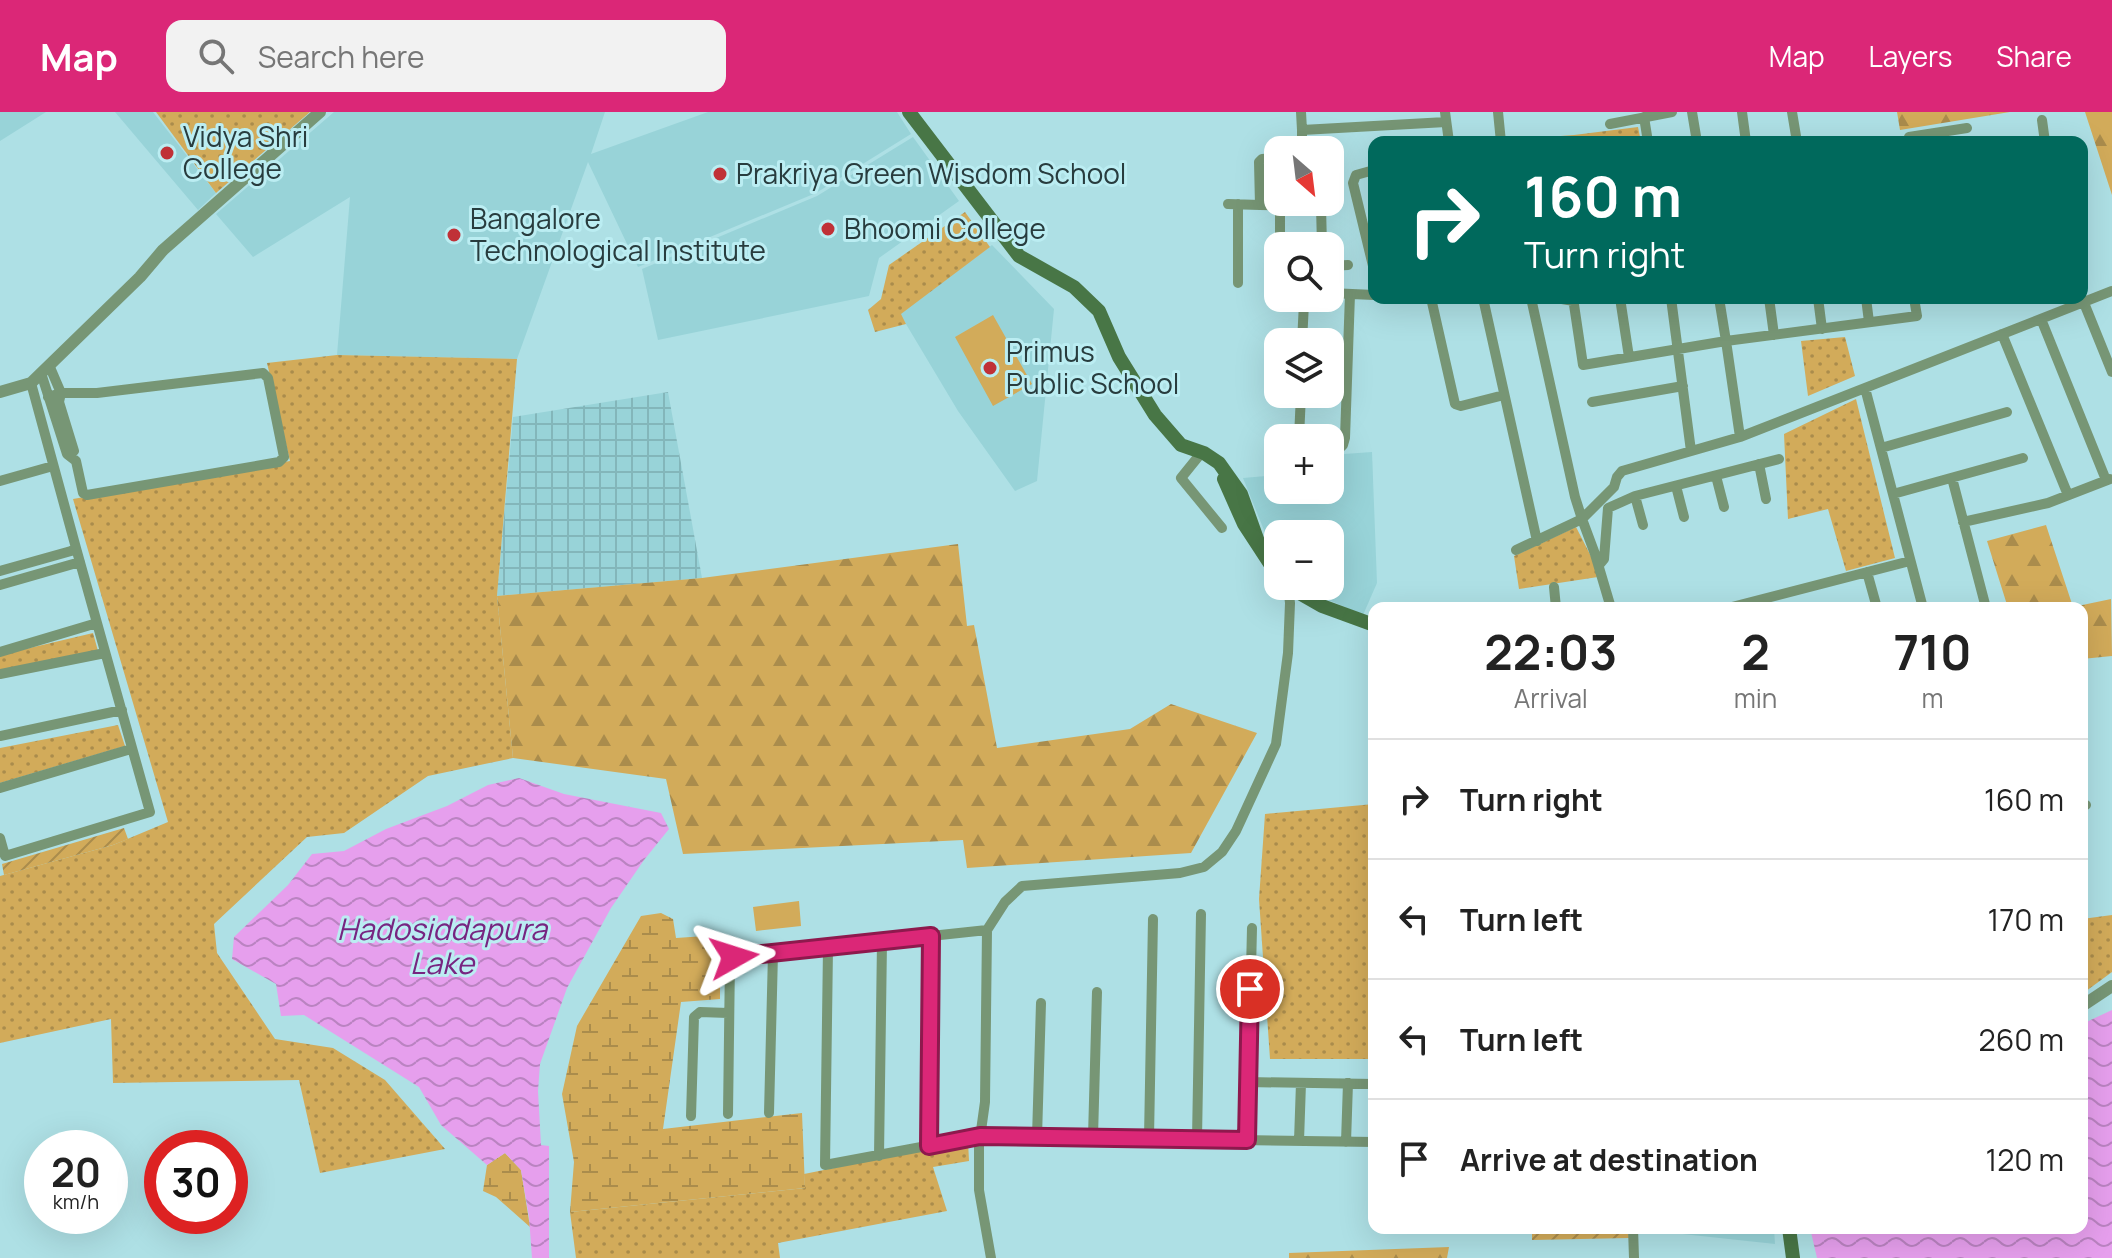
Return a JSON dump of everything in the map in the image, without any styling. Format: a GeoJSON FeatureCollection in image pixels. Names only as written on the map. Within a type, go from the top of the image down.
{"type":"FeatureCollection","features":[{"type":"Feature","properties":{"kind":"main road"},"geometry":{"type":"LineString","coordinates":[[909,112],[1019,256],[1074,287],[1099,311],[1119,357],[1155,415],[1181,445],[1202,452],[1219,463],[1244,524],[1264,555]]}},
{"type":"Feature","properties":{"kind":"main road"},"geometry":{"type":"LineString","coordinates":[[1312,600],[1368,623]]}},
{"type":"Feature","properties":{"kind":"main road"},"geometry":{"type":"LineString","coordinates":[[1790,1234],[1793,1258]]}},
{"type":"Feature","properties":{"kind":"street"},"geometry":{"type":"LineString","coordinates":[[0,392],[31,383],[140,277],[163,250],[320,112]]}},
{"type":"Feature","properties":{"kind":"street"},"geometry":{"type":"LineString","coordinates":[[1301,112],[1302,136]]}},
{"type":"Feature","properties":{"kind":"street"},"geometry":{"type":"LineString","coordinates":[[1498,112],[1500,136]]}},
{"type":"Feature","properties":{"kind":"street"},"geometry":{"type":"LineString","coordinates":[[1610,124],[1672,112]]}},
{"type":"Feature","properties":{"kind":"street"},"geometry":{"type":"LineString","coordinates":[[1692,112],[1696,136]]}},
{"type":"Feature","properties":{"kind":"street"},"geometry":{"type":"LineString","coordinates":[[1742,112],[1745,136]]}},
{"type":"Feature","properties":{"kind":"street"},"geometry":{"type":"LineString","coordinates":[[1792,112],[1796,136]]}},
{"type":"Feature","properties":{"kind":"street"},"geometry":{"type":"LineString","coordinates":[[1302,130],[1446,117]]}},
{"type":"Feature","properties":{"kind":"street"},"geometry":{"type":"LineString","coordinates":[[1644,117],[1647,136]]}},
{"type":"Feature","properties":{"kind":"street"},"geometry":{"type":"LineString","coordinates":[[2042,120],[2044,136]]}},
{"type":"Feature","properties":{"kind":"street"},"geometry":{"type":"LineString","coordinates":[[1939,136],[1967,128]]}},
{"type":"Feature","properties":{"kind":"street"},"geometry":{"type":"LineString","coordinates":[[1260,205],[1259,162],[1264,159]]}},
{"type":"Feature","properties":{"kind":"street"},"geometry":{"type":"LineString","coordinates":[[1368,172],[1356,175],[1353,183],[1368,245]]}},
{"type":"Feature","properties":{"kind":"street"},"geometry":{"type":"LineString","coordinates":[[1238,283],[1233,204],[1264,205]]}},
{"type":"Feature","properties":{"kind":"street"},"geometry":{"type":"LineString","coordinates":[[1344,265],[1348,265]]}},
{"type":"Feature","properties":{"kind":"street"},"geometry":{"type":"LineString","coordinates":[[2088,298],[2112,291]]}},
{"type":"Feature","properties":{"kind":"street"},"geometry":{"type":"LineString","coordinates":[[1344,294],[1368,295]]}},
{"type":"Feature","properties":{"kind":"street"},"geometry":{"type":"LineString","coordinates":[[1344,442],[1350,294]]}},
{"type":"Feature","properties":{"kind":"street"},"geometry":{"type":"LineString","coordinates":[[1432,304],[1455,404],[1461,406],[1504,395]]}},
{"type":"Feature","properties":{"kind":"street"},"geometry":{"type":"LineString","coordinates":[[1484,304],[1537,541]]}},
{"type":"Feature","properties":{"kind":"street"},"geometry":{"type":"LineString","coordinates":[[1532,304],[1572,482],[1609,602]]}},
{"type":"Feature","properties":{"kind":"street"},"geometry":{"type":"LineString","coordinates":[[1574,304],[1583,365],[1726,341],[1917,316],[1915,304]]}},
{"type":"Feature","properties":{"kind":"street"},"geometry":{"type":"LineString","coordinates":[[1621,304],[1629,357]]}},
{"type":"Feature","properties":{"kind":"street"},"geometry":{"type":"LineString","coordinates":[[1672,304],[1691,451]]}},
{"type":"Feature","properties":{"kind":"street"},"geometry":{"type":"LineString","coordinates":[[1720,304],[1740,437]]}},
{"type":"Feature","properties":{"kind":"street"},"geometry":{"type":"LineString","coordinates":[[1770,304],[1774,335]]}},
{"type":"Feature","properties":{"kind":"street"},"geometry":{"type":"LineString","coordinates":[[1819,304],[1822,329]]}},
{"type":"Feature","properties":{"kind":"street"},"geometry":{"type":"LineString","coordinates":[[1867,304],[1869,322]]}},
{"type":"Feature","properties":{"kind":"street"},"geometry":{"type":"LineString","coordinates":[[1516,550],[1582,519],[1614,487],[1622,471],[1740,437],[2074,304]]}},
{"type":"Feature","properties":{"kind":"street"},"geometry":{"type":"LineString","coordinates":[[2085,304],[2112,372]]}},
{"type":"Feature","properties":{"kind":"street"},"geometry":{"type":"LineString","coordinates":[[1963,522],[2048,503],[2109,479],[2041,319]]}},
{"type":"Feature","properties":{"kind":"street"},"geometry":{"type":"LineString","coordinates":[[2002,334],[2068,495]]}},
{"type":"Feature","properties":{"kind":"street"},"geometry":{"type":"LineString","coordinates":[[45,369],[61,393],[59,402],[74,451]]}},
{"type":"Feature","properties":{"kind":"street"},"geometry":{"type":"LineString","coordinates":[[45,369],[48,397],[67,454],[76,461],[82,489],[87,495],[279,462],[284,457],[268,378],[263,373],[97,393],[61,393],[48,397]]}},
{"type":"Feature","properties":{"kind":"street"},"geometry":{"type":"LineString","coordinates":[[0,838],[2,857],[150,812],[31,383]]}},
{"type":"Feature","properties":{"kind":"street"},"geometry":{"type":"LineString","coordinates":[[1592,402],[1683,386]]}},
{"type":"Feature","properties":{"kind":"street"},"geometry":{"type":"LineString","coordinates":[[1865,388],[1921,602]]}},
{"type":"Feature","properties":{"kind":"street"},"geometry":{"type":"LineString","coordinates":[[1881,448],[2007,412]]}},
{"type":"Feature","properties":{"kind":"street"},"geometry":{"type":"LineString","coordinates":[[1202,452],[1181,478],[1222,528]]}},
{"type":"Feature","properties":{"kind":"street"},"geometry":{"type":"LineString","coordinates":[[1893,494],[2023,458]]}},
{"type":"Feature","properties":{"kind":"street"},"geometry":{"type":"LineString","coordinates":[[1599,565],[1604,559],[1608,508],[1635,496],[1779,459]]}},
{"type":"Feature","properties":{"kind":"street"},"geometry":{"type":"LineString","coordinates":[[1759,464],[1766,499]]}},
{"type":"Feature","properties":{"kind":"street"},"geometry":{"type":"LineString","coordinates":[[0,481],[53,466]]}},
{"type":"Feature","properties":{"kind":"street"},"geometry":{"type":"LineString","coordinates":[[1716,476],[1724,507]]}},
{"type":"Feature","properties":{"kind":"street"},"geometry":{"type":"LineString","coordinates":[[1952,478],[1984,602]]}},
{"type":"Feature","properties":{"kind":"street"},"geometry":{"type":"LineString","coordinates":[[1676,486],[1684,517]]}},
{"type":"Feature","properties":{"kind":"street"},"geometry":{"type":"LineString","coordinates":[[1635,496],[1643,525]]}},
{"type":"Feature","properties":{"kind":"street"},"geometry":{"type":"LineString","coordinates":[[0,571],[76,548]]}},
{"type":"Feature","properties":{"kind":"street"},"geometry":{"type":"LineString","coordinates":[[1751,602],[1910,561]]}},
{"type":"Feature","properties":{"kind":"street"},"geometry":{"type":"LineString","coordinates":[[0,585],[80,562]]}},
{"type":"Feature","properties":{"kind":"street"},"geometry":{"type":"LineString","coordinates":[[1867,572],[1875,602]]}},
{"type":"Feature","properties":{"kind":"street"},"geometry":{"type":"LineString","coordinates":[[1554,587],[1555,602]]}},
{"type":"Feature","properties":{"kind":"street"},"geometry":{"type":"LineString","coordinates":[[991,1258],[979,1190],[980,1136],[985,1102],[987,930],[1005,902],[1022,886],[1180,873],[1204,867],[1222,852],[1236,831],[1276,744],[1288,653],[1290,600]]}},
{"type":"Feature","properties":{"kind":"street"},"geometry":{"type":"LineString","coordinates":[[0,652],[97,623]]}},
{"type":"Feature","properties":{"kind":"street"},"geometry":{"type":"LineString","coordinates":[[0,674],[105,653]]}},
{"type":"Feature","properties":{"kind":"street"},"geometry":{"type":"LineString","coordinates":[[0,736],[122,710]]}},
{"type":"Feature","properties":{"kind":"street"},"geometry":{"type":"LineString","coordinates":[[0,788],[131,749]]}},
{"type":"Feature","properties":{"kind":"street"},"geometry":{"type":"LineString","coordinates":[[1197,1139],[1201,914]]}},
{"type":"Feature","properties":{"kind":"street"},"geometry":{"type":"LineString","coordinates":[[1149,1138],[1153,919]]}},
{"type":"Feature","properties":{"kind":"street"},"geometry":{"type":"LineString","coordinates":[[1247,1140],[1252,928]]}},
{"type":"Feature","properties":{"kind":"street"},"geometry":{"type":"LineString","coordinates":[[728,1114],[730,959],[987,930]]}},
{"type":"Feature","properties":{"kind":"street"},"geometry":{"type":"LineString","coordinates":[[929,1146],[931,936]]}},
{"type":"Feature","properties":{"kind":"street"},"geometry":{"type":"LineString","coordinates":[[879,1156],[882,942]]}},
{"type":"Feature","properties":{"kind":"street"},"geometry":{"type":"LineString","coordinates":[[828,948],[823,1164],[827,1166],[980,1136],[1368,1142]]}},
{"type":"Feature","properties":{"kind":"street"},"geometry":{"type":"LineString","coordinates":[[769,1113],[773,953]]}},
{"type":"Feature","properties":{"kind":"street"},"geometry":{"type":"LineString","coordinates":[[2088,1002],[2112,986]]}},
{"type":"Feature","properties":{"kind":"street"},"geometry":{"type":"LineString","coordinates":[[1093,1137],[1097,992]]}},
{"type":"Feature","properties":{"kind":"street"},"geometry":{"type":"LineString","coordinates":[[1037,1137],[1041,1003]]}},
{"type":"Feature","properties":{"kind":"street"},"geometry":{"type":"LineString","coordinates":[[691,1116],[694,1017],[700,1012],[728,1013]]}},
{"type":"Feature","properties":{"kind":"street"},"geometry":{"type":"LineString","coordinates":[[1248,1082],[1368,1084]]}},
{"type":"Feature","properties":{"kind":"street"},"geometry":{"type":"LineString","coordinates":[[1299,1141],[1301,1083]]}},
{"type":"Feature","properties":{"kind":"street"},"geometry":{"type":"LineString","coordinates":[[1346,1142],[1348,1083]]}},
{"type":"Feature","properties":{"kind":"street"},"geometry":{"type":"LineString","coordinates":[[1633,1234],[1634,1258]]}},
{"type":"Feature","properties":{"kind":"shaded area"},"geometry":{"type":"Polygon","coordinates":[[[0,112],[46,112],[0,141],[0,112]]]}},
{"type":"Feature","properties":{"kind":"shaded area","name":"Vidya Shri College"},"geometry":{"type":"Polygon","coordinates":[[[115,112],[153,112],[216,193],[198,210],[115,112]]]}},
{"type":"Feature","properties":{"kind":"shaded area","name":"Bangalore Technological Institute"},"geometry":{"type":"Polygon","coordinates":[[[334,112],[605,112],[591,154],[708,112],[897,112],[911,134],[816,193],[638,267],[588,162],[517,359],[337,355],[350,197],[253,257],[216,214],[334,112]]]}},
{"type":"Feature","properties":{"kind":"shaded area","name":"Bhoomi College"},"geometry":{"type":"Polygon","coordinates":[[[913,137],[959,201],[879,258],[869,296],[658,340],[642,269],[817,196],[913,137]]]}},
{"type":"Feature","properties":{"kind":"shaded area","name":"Primus Public School"},"geometry":{"type":"Polygon","coordinates":[[[992,245],[1054,309],[1037,481],[1015,491],[958,411],[900,314],[992,245]]]}},
{"type":"Feature","properties":{"kind":"shaded area"},"geometry":{"type":"Polygon","coordinates":[[[668,392],[702,578],[497,596],[513,417],[668,392]]]}},
{"type":"Feature","properties":{"kind":"shaded area"},"geometry":{"type":"Polygon","coordinates":[[[1372,452],[1377,583],[1363,615],[1329,600],[1344,600],[1344,520],[1264,520],[1264,530],[1243,478],[1264,476],[1264,504],[1344,504],[1344,454],[1372,452]]]}},
{"type":"Feature","properties":{"kind":"shaded area"},"geometry":{"type":"Polygon","coordinates":[[[1682,1234],[1774,1234],[1775,1244],[1682,1234]]]}},
{"type":"Feature","properties":{"kind":"green space"},"geometry":{"type":"Polygon","coordinates":[[[156,112],[310,112],[216,193],[156,112]]]}},
{"type":"Feature","properties":{"kind":"green space"},"geometry":{"type":"Polygon","coordinates":[[[1897,112],[2010,112],[1900,130],[1897,112]]]}},
{"type":"Feature","properties":{"kind":"green space"},"geometry":{"type":"Polygon","coordinates":[[[2085,112],[2112,112],[2112,195],[2085,112]]]}},
{"type":"Feature","properties":{"kind":"green space"},"geometry":{"type":"Polygon","coordinates":[[[1638,127],[1640,136],[1561,136],[1638,127]]]}},
{"type":"Feature","properties":{"kind":"green space"},"geometry":{"type":"Polygon","coordinates":[[[965,212],[990,247],[901,314],[906,324],[875,332],[868,310],[881,299],[889,265],[965,212]]]}},
{"type":"Feature","properties":{"kind":"green space"},"geometry":{"type":"Polygon","coordinates":[[[993,315],[1032,384],[993,406],[955,337],[993,315]]]}},
{"type":"Feature","properties":{"kind":"green space"},"geometry":{"type":"Polygon","coordinates":[[[1845,337],[1855,376],[1808,396],[1801,341],[1845,337]]]}},
{"type":"Feature","properties":{"kind":"green space"},"geometry":{"type":"Polygon","coordinates":[[[337,355],[517,359],[497,596],[513,758],[428,776],[344,833],[307,837],[214,924],[217,953],[275,1039],[333,1048],[385,1080],[445,1149],[320,1173],[299,1080],[113,1083],[111,1019],[0,1043],[0,876],[113,845],[168,822],[73,499],[290,461],[267,363],[337,355]]]}},
{"type":"Feature","properties":{"kind":"green space"},"geometry":{"type":"Polygon","coordinates":[[[1856,399],[1895,558],[1846,571],[1828,509],[1788,519],[1784,434],[1856,399]]]}},
{"type":"Feature","properties":{"kind":"green space"},"geometry":{"type":"Polygon","coordinates":[[[2046,525],[2071,602],[2006,602],[1987,541],[2046,525]]]}},
{"type":"Feature","properties":{"kind":"green space"},"geometry":{"type":"Polygon","coordinates":[[[1576,527],[1598,570],[1598,577],[1519,589],[1514,556],[1576,527]]]}},
{"type":"Feature","properties":{"kind":"green space"},"geometry":{"type":"Polygon","coordinates":[[[958,544],[967,626],[974,625],[997,748],[1130,729],[1171,704],[1257,733],[1191,853],[967,868],[963,840],[683,854],[666,779],[513,758],[497,596],[702,578],[958,544]]]}},
{"type":"Feature","properties":{"kind":"green space"},"geometry":{"type":"Polygon","coordinates":[[[2111,599],[2112,656],[2088,658],[2088,604],[2111,599]]]}},
{"type":"Feature","properties":{"kind":"green space"},"geometry":{"type":"Polygon","coordinates":[[[93,633],[98,651],[0,672],[0,655],[93,633]]]}},
{"type":"Feature","properties":{"kind":"green space"},"geometry":{"type":"Polygon","coordinates":[[[118,725],[125,746],[0,783],[0,748],[118,725]]]}},
{"type":"Feature","properties":{"kind":"green space"},"geometry":{"type":"Polygon","coordinates":[[[1368,805],[1368,1059],[1270,1059],[1259,899],[1265,814],[1368,805]]]}},
{"type":"Feature","properties":{"kind":"green space"},"geometry":{"type":"Polygon","coordinates":[[[124,828],[128,839],[113,845],[4,875],[2,864],[124,828]]]}},
{"type":"Feature","properties":{"kind":"green space"},"geometry":{"type":"Polygon","coordinates":[[[799,901],[801,926],[756,931],[753,907],[799,901]]]}},
{"type":"Feature","properties":{"kind":"green space"},"geometry":{"type":"Polygon","coordinates":[[[661,913],[673,919],[676,938],[720,935],[720,999],[681,1002],[663,1129],[802,1113],[805,1188],[570,1212],[574,1162],[562,1094],[577,1026],[641,916],[661,913]]]}},
{"type":"Feature","properties":{"kind":"green space"},"geometry":{"type":"Polygon","coordinates":[[[2112,915],[2112,972],[2088,990],[2088,918],[2112,915]]]}},
{"type":"Feature","properties":{"kind":"green space"},"geometry":{"type":"Polygon","coordinates":[[[968,1141],[969,1161],[933,1167],[947,1211],[778,1243],[780,1258],[576,1258],[570,1212],[805,1188],[804,1174],[968,1141]]]}},
{"type":"Feature","properties":{"kind":"green space"},"geometry":{"type":"Polygon","coordinates":[[[505,1153],[521,1170],[530,1227],[496,1197],[483,1191],[487,1165],[505,1153]]]}},
{"type":"Feature","properties":{"kind":"green space"},"geometry":{"type":"Polygon","coordinates":[[[1532,1234],[1629,1234],[1629,1238],[1532,1240],[1532,1234]]]}},
{"type":"Feature","properties":{"kind":"green space"},"geometry":{"type":"Polygon","coordinates":[[[1449,1247],[1447,1258],[1289,1258],[1289,1253],[1449,1247]]]}},
{"type":"Feature","properties":{"kind":"water","name":"Hadosiddapura Lake"},"geometry":{"type":"Polygon","coordinates":[[[519,778],[564,794],[661,813],[669,829],[611,908],[567,988],[540,1064],[541,1145],[549,1146],[549,1258],[532,1258],[521,1170],[505,1153],[487,1165],[441,1125],[419,1087],[304,1015],[281,1016],[276,984],[232,959],[234,937],[288,885],[312,854],[344,851],[386,829],[447,806],[488,785],[519,778]]]}},
{"type":"Feature","properties":{"kind":"water"},"geometry":{"type":"Polygon","coordinates":[[[2112,1010],[2112,1258],[1817,1258],[1811,1234],[2088,1234],[2088,1021],[2112,1010]]]}},
{"type":"Feature","properties":{"kind":"place","name":"Vidya Shri College"},"geometry":{"type":"Point","coordinates":[167,153]}},
{"type":"Feature","properties":{"kind":"place","name":"Prakriya Green Wisdom School"},"geometry":{"type":"Point","coordinates":[720,174]}},
{"type":"Feature","properties":{"kind":"place","name":"Bhoomi College"},"geometry":{"type":"Point","coordinates":[828,229]}},
{"type":"Feature","properties":{"kind":"place","name":"Bangalore Technological Institute"},"geometry":{"type":"Point","coordinates":[454,235]}},
{"type":"Feature","properties":{"kind":"place","name":"Primus Public School"},"geometry":{"type":"Point","coordinates":[990,368]}},
{"type":"Feature","properties":{"kind":"route"},"geometry":{"type":"LineString","coordinates":[[734,957],[931,936],[929,1146],[980,1136],[1247,1140],[1250,989]]}}]}
